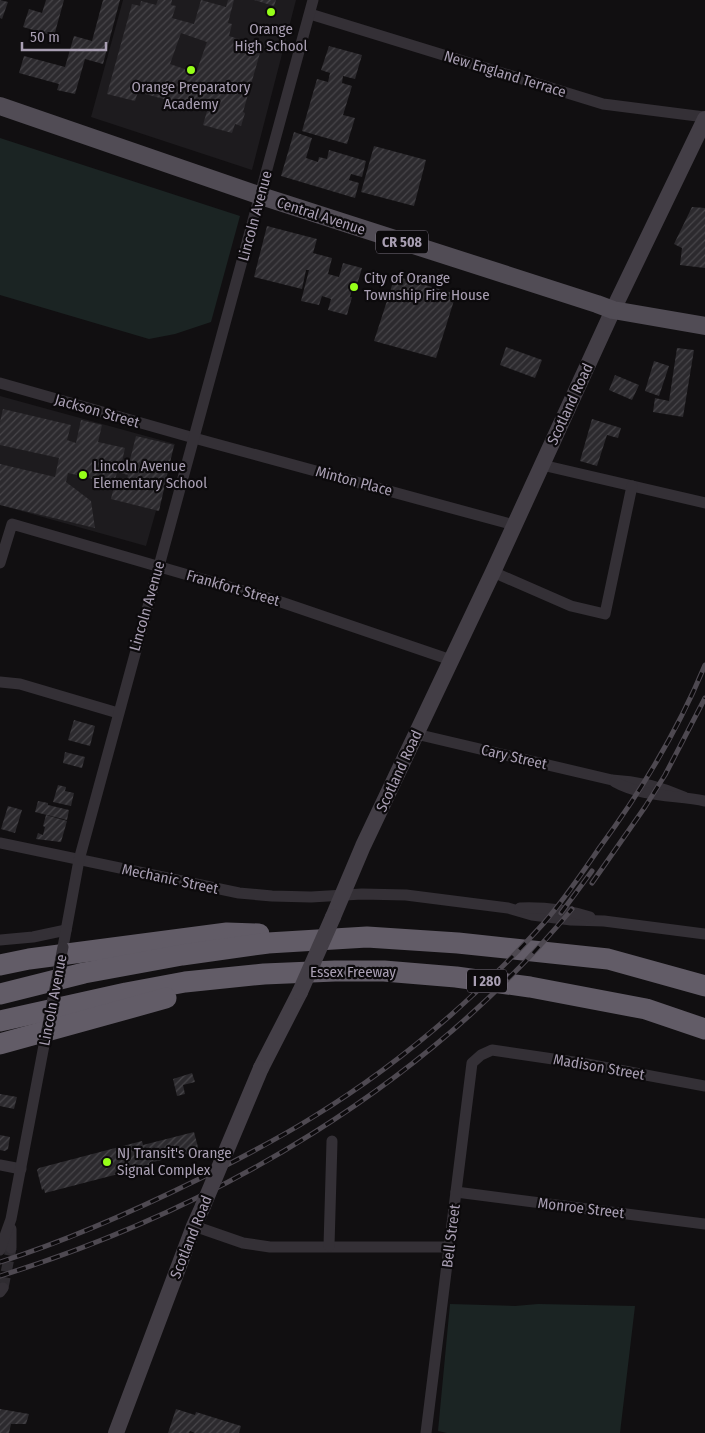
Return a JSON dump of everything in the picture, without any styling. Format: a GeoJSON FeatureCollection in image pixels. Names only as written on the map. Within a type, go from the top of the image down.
{"type":"FeatureCollection","features":[{"type":"Feature","properties":{"kind":"highway"},"geometry":{"type":"LineString","coordinates":[[0,965],[30,959],[226,933],[367,937]]}},
{"type":"Feature","properties":{"kind":"highway","name":"Essex Freeway"},"geometry":{"type":"LineString","coordinates":[[0,994],[84,973],[182,955],[268,943],[367,937],[458,943],[608,959],[705,986]]}},
{"type":"Feature","properties":{"kind":"highway","name":"Essex Freeway"},"geometry":{"type":"LineString","coordinates":[[0,1021],[126,992],[185,982],[264,974],[384,971],[456,977],[530,987],[646,1009],[705,1029]]}},
{"type":"Feature","properties":{"kind":"highway"},"geometry":{"type":"LineString","coordinates":[[0,1044],[105,1014],[264,974]]}},
{"type":"Feature","properties":{"kind":"main road","name":"Central Avenue"},"geometry":{"type":"LineString","coordinates":[[0,106],[261,196],[613,310],[705,326]]}},
{"type":"Feature","properties":{"kind":"main road","name":"Scotland Road"},"geometry":{"type":"LineString","coordinates":[[116,1433],[194,1226],[261,1068],[300,992],[416,734],[493,572],[613,310],[705,118]]}},
{"type":"Feature","properties":{"kind":"street","name":"Lincoln Avenue"},"geometry":{"type":"LineString","coordinates":[[5,1249],[78,860],[261,196],[313,0]]}},
{"type":"Feature","properties":{"kind":"street","name":"New England Terrace"},"geometry":{"type":"LineString","coordinates":[[310,14],[603,104],[705,118]]}},
{"type":"Feature","properties":{"kind":"street","name":"Jackson Street"},"geometry":{"type":"LineString","coordinates":[[0,383],[194,438]]}},
{"type":"Feature","properties":{"kind":"street","name":"Minton Place"},"geometry":{"type":"LineString","coordinates":[[194,438],[514,525]]}},
{"type":"Feature","properties":{"kind":"street"},"geometry":{"type":"LineString","coordinates":[[542,465],[705,503]]}},
{"type":"Feature","properties":{"kind":"street"},"geometry":{"type":"LineString","coordinates":[[493,572],[571,606],[605,614],[632,486]]}},
{"type":"Feature","properties":{"kind":"street","name":"Frankfort Street"},"geometry":{"type":"LineString","coordinates":[[0,563],[12,524],[281,602],[451,660]]}},
{"type":"Feature","properties":{"kind":"street"},"geometry":{"type":"LineString","coordinates":[[0,682],[20,684],[118,713]]}},
{"type":"Feature","properties":{"kind":"street","name":"Cary Street"},"geometry":{"type":"LineString","coordinates":[[416,734],[612,780],[631,781],[656,786],[684,797],[705,801]]}},
{"type":"Feature","properties":{"kind":"street","name":"Mechanic Street"},"geometry":{"type":"LineString","coordinates":[[0,843],[239,893],[272,896],[406,895],[508,908],[532,915],[571,920],[604,921],[705,934]]}},
{"type":"Feature","properties":{"kind":"street"},"geometry":{"type":"LineString","coordinates":[[0,940],[33,937],[66,930]]}},
{"type":"Feature","properties":{"kind":"street","name":"Madison Street"},"geometry":{"type":"LineString","coordinates":[[492,1050],[586,1064],[705,1086]]}},
{"type":"Feature","properties":{"kind":"street","name":"Bell Street"},"geometry":{"type":"LineString","coordinates":[[426,1433],[472,1063],[481,1055],[492,1050]]}},
{"type":"Feature","properties":{"kind":"street"},"geometry":{"type":"LineString","coordinates":[[329,1246],[332,1141]]}},
{"type":"Feature","properties":{"kind":"street"},"geometry":{"type":"LineString","coordinates":[[0,1165],[20,1168]]}},
{"type":"Feature","properties":{"kind":"street","name":"Monroe Street"},"geometry":{"type":"LineString","coordinates":[[456,1192],[705,1224]]}},
{"type":"Feature","properties":{"kind":"street"},"geometry":{"type":"LineString","coordinates":[[194,1226],[243,1243],[270,1247],[449,1247]]}},
{"type":"Feature","properties":{"kind":"shaded area","name":"Orange Preparatory Academy"},"geometry":{"type":"Polygon","coordinates":[[[123,0],[296,0],[252,170],[91,117],[123,0]]]}},
{"type":"Feature","properties":{"kind":"shaded area"},"geometry":{"type":"Polygon","coordinates":[[[0,138],[240,216],[211,322],[175,334],[149,339],[0,295],[0,138]]]}},
{"type":"Feature","properties":{"kind":"shaded area","name":"Lincoln Avenue Elementary School"},"geometry":{"type":"Polygon","coordinates":[[[0,396],[175,444],[146,546],[0,505],[0,396]]]}},
{"type":"Feature","properties":{"kind":"shaded area"},"geometry":{"type":"Polygon","coordinates":[[[450,1304],[635,1306],[620,1433],[447,1433],[438,1431],[450,1304]]]}},
{"type":"Feature","properties":{"kind":"building"},"geometry":{"type":"Polygon","coordinates":[[[0,0],[8,2],[2,19],[0,18],[0,0]]]}},
{"type":"Feature","properties":{"kind":"building"},"geometry":{"type":"Polygon","coordinates":[[[46,0],[64,0],[54,36],[23,27],[29,9],[42,13],[46,0]]]}},
{"type":"Feature","properties":{"kind":"building"},"geometry":{"type":"Polygon","coordinates":[[[103,0],[120,0],[103,64],[85,59],[75,94],[57,90],[59,84],[19,73],[24,56],[65,67],[74,36],[92,41],[103,0]]]}},
{"type":"Feature","properties":{"kind":"building"},"geometry":{"type":"Polygon","coordinates":[[[158,0],[172,0],[171,5],[176,6],[172,18],[194,24],[201,0],[226,7],[228,0],[234,0],[228,23],[232,24],[229,36],[262,46],[243,112],[245,113],[241,126],[235,124],[232,133],[203,125],[207,111],[138,92],[135,101],[107,94],[132,4],[140,6],[141,1],[156,5],[158,0]],[[181,33],[170,64],[196,73],[207,42],[181,33]]]}},
{"type":"Feature","properties":{"kind":"building"},"geometry":{"type":"Polygon","coordinates":[[[254,0],[276,0],[274,6],[254,0]]]}},
{"type":"Feature","properties":{"kind":"building"},"geometry":{"type":"Polygon","coordinates":[[[329,46],[362,55],[355,79],[343,76],[342,83],[352,86],[343,115],[355,118],[347,144],[302,131],[317,79],[328,82],[330,73],[321,70],[329,46]]]}},
{"type":"Feature","properties":{"kind":"building"},"geometry":{"type":"Polygon","coordinates":[[[294,132],[312,138],[306,158],[318,162],[319,157],[327,159],[329,150],[366,161],[362,177],[351,174],[349,180],[359,183],[355,198],[281,176],[294,132]]]}},
{"type":"Feature","properties":{"kind":"building"},"geometry":{"type":"Polygon","coordinates":[[[374,146],[426,160],[414,206],[361,192],[374,146]]]}},
{"type":"Feature","properties":{"kind":"building"},"geometry":{"type":"Polygon","coordinates":[[[692,207],[705,208],[705,268],[680,265],[682,248],[674,244],[692,207]]]}},
{"type":"Feature","properties":{"kind":"building"},"geometry":{"type":"Polygon","coordinates":[[[267,226],[317,239],[313,253],[332,258],[328,274],[339,277],[343,263],[362,268],[357,285],[353,284],[347,315],[328,310],[331,299],[322,296],[319,305],[301,301],[309,270],[306,270],[302,289],[254,277],[267,226]]]}},
{"type":"Feature","properties":{"kind":"building"},"geometry":{"type":"Polygon","coordinates":[[[395,276],[456,294],[436,358],[374,341],[395,276]]]}},
{"type":"Feature","properties":{"kind":"building"},"geometry":{"type":"Polygon","coordinates":[[[506,347],[542,360],[535,378],[500,365],[506,347]]]}},
{"type":"Feature","properties":{"kind":"building"},"geometry":{"type":"Polygon","coordinates":[[[677,348],[694,350],[683,417],[653,412],[655,398],[669,401],[677,348]]]}},
{"type":"Feature","properties":{"kind":"building"},"geometry":{"type":"Polygon","coordinates":[[[654,361],[669,366],[659,396],[645,391],[654,361]]]}},
{"type":"Feature","properties":{"kind":"building"},"geometry":{"type":"Polygon","coordinates":[[[615,375],[639,385],[632,400],[609,390],[615,375]]]}},
{"type":"Feature","properties":{"kind":"building","name":"Lincoln Avenue Elementary School"},"geometry":{"type":"Polygon","coordinates":[[[3,409],[71,425],[67,440],[76,443],[81,420],[102,425],[98,442],[125,448],[121,466],[128,468],[136,436],[174,445],[159,511],[111,499],[114,486],[126,484],[128,475],[117,472],[114,484],[68,473],[66,482],[91,501],[95,528],[0,505],[0,464],[55,477],[59,458],[0,445],[0,422],[3,409]]]}},
{"type":"Feature","properties":{"kind":"building"},"geometry":{"type":"Polygon","coordinates":[[[592,419],[621,428],[618,438],[607,435],[597,466],[580,461],[592,419]]]}},
{"type":"Feature","properties":{"kind":"building"},"geometry":{"type":"Polygon","coordinates":[[[74,720],[95,726],[90,746],[68,740],[74,720]]]}},
{"type":"Feature","properties":{"kind":"building"},"geometry":{"type":"Polygon","coordinates":[[[65,752],[85,757],[82,768],[63,763],[65,752]]]}},
{"type":"Feature","properties":{"kind":"building"},"geometry":{"type":"Polygon","coordinates":[[[58,785],[66,787],[65,791],[74,793],[71,806],[53,802],[58,785]]]}},
{"type":"Feature","properties":{"kind":"building"},"geometry":{"type":"Polygon","coordinates":[[[38,801],[69,810],[67,820],[35,812],[38,801]]]}},
{"type":"Feature","properties":{"kind":"building"},"geometry":{"type":"Polygon","coordinates":[[[8,806],[22,810],[15,833],[1,829],[8,806]]]}},
{"type":"Feature","properties":{"kind":"building"},"geometry":{"type":"Polygon","coordinates":[[[46,815],[67,821],[61,842],[36,839],[38,833],[43,835],[46,815]]]}},
{"type":"Feature","properties":{"kind":"building"},"geometry":{"type":"Polygon","coordinates":[[[192,1073],[195,1082],[183,1085],[185,1094],[177,1096],[173,1079],[192,1073]]]}},
{"type":"Feature","properties":{"kind":"building"},"geometry":{"type":"Polygon","coordinates":[[[0,1094],[17,1097],[14,1109],[0,1106],[0,1094]]]}},
{"type":"Feature","properties":{"kind":"building","name":"NJ Transit's Orange Signal Complex"},"geometry":{"type":"Polygon","coordinates":[[[194,1132],[199,1151],[149,1163],[149,1166],[45,1193],[44,1189],[42,1190],[37,1170],[39,1168],[142,1141],[143,1145],[194,1132]]]}},
{"type":"Feature","properties":{"kind":"building"},"geometry":{"type":"Polygon","coordinates":[[[0,1135],[10,1137],[8,1149],[5,1151],[0,1150],[0,1135]]]}},
{"type":"Feature","properties":{"kind":"building"},"geometry":{"type":"Polygon","coordinates":[[[0,1409],[29,1414],[26,1424],[11,1424],[9,1433],[0,1433],[0,1409]]]}},
{"type":"Feature","properties":{"kind":"building"},"geometry":{"type":"Polygon","coordinates":[[[176,1409],[195,1415],[196,1412],[241,1426],[239,1433],[195,1433],[190,1431],[189,1433],[168,1433],[176,1409]]]}},
{"type":"Feature","properties":{"kind":"tunnel"},"geometry":{"type":"LineString","coordinates":[[3,1288],[11,1248]]}},
{"type":"Feature","properties":{"kind":"railway"},"geometry":{"type":"LineString","coordinates":[[0,1262],[76,1235],[126,1214],[256,1150],[345,1097],[435,1029],[491,978],[543,924],[566,896],[645,782],[683,713],[705,665]]}},
{"type":"Feature","properties":{"kind":"railway"},"geometry":{"type":"LineString","coordinates":[[592,883],[665,775],[705,698]]}},
{"type":"Feature","properties":{"kind":"railway"},"geometry":{"type":"LineString","coordinates":[[561,913],[592,871]]}},
{"type":"Feature","properties":{"kind":"railway"},"geometry":{"type":"LineString","coordinates":[[0,1276],[81,1248],[161,1215],[238,1177],[313,1133],[384,1085],[451,1031],[514,973],[572,909]]}},
{"type":"Feature","properties":{"kind":"place","name":"Orange High School"},"geometry":{"type":"Point","coordinates":[271,12]}},
{"type":"Feature","properties":{"kind":"place","name":"Orange Preparatory Academy"},"geometry":{"type":"Point","coordinates":[191,70]}},
{"type":"Feature","properties":{"kind":"place","name":"City of Orange Township Fire House"},"geometry":{"type":"Point","coordinates":[354,287]}},
{"type":"Feature","properties":{"kind":"place","name":"Lincoln Avenue Elementary School"},"geometry":{"type":"Point","coordinates":[83,475]}},
{"type":"Feature","properties":{"kind":"place","name":"NJ Transit's Orange Signal Complex"},"geometry":{"type":"Point","coordinates":[107,1162]}}]}
